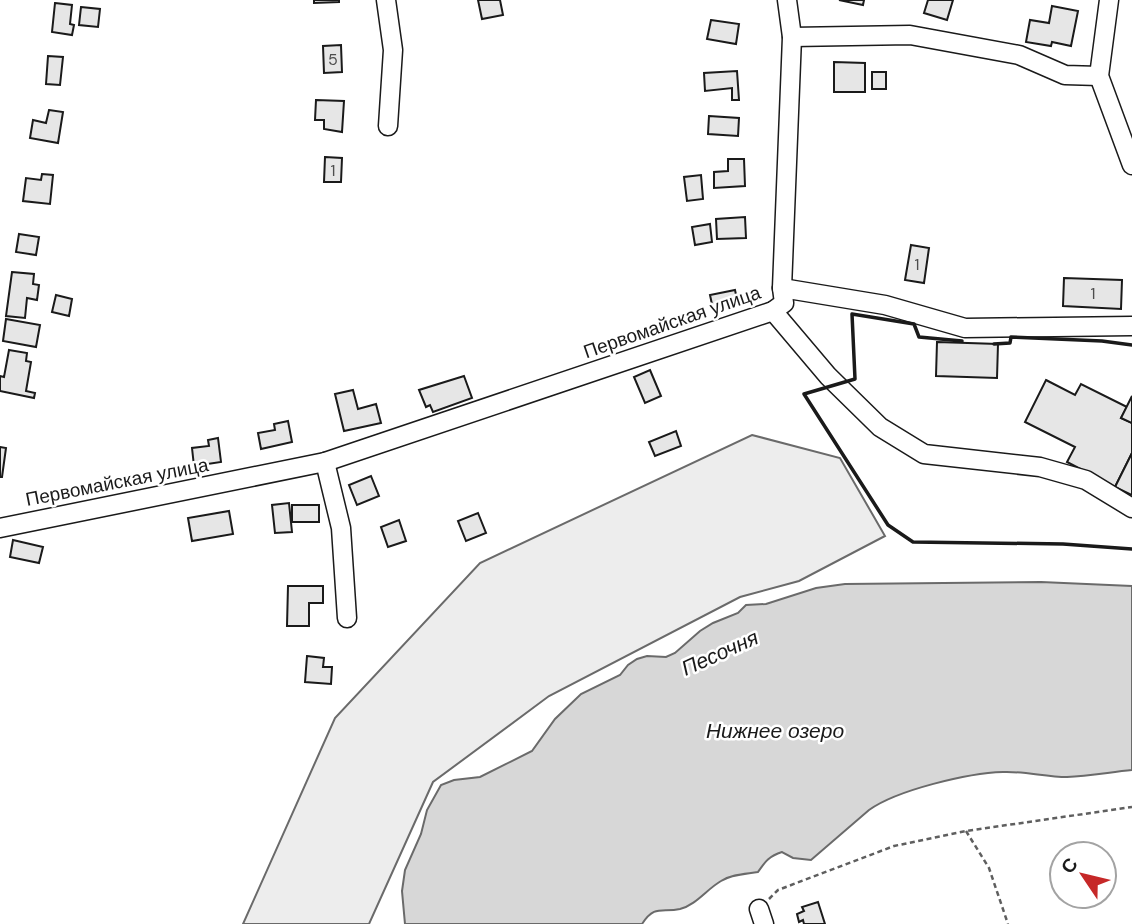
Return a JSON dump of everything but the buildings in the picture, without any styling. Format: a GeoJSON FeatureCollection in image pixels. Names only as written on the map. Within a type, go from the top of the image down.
{"type":"FeatureCollection","features":[{"type":"Feature","properties":{"kind":"street"},"geometry":{"type":"LineString","coordinates":[[386,0],[393,50],[388,126]]}},
{"type":"Feature","properties":{"kind":"street","name":"Первомайская улица"},"geometry":{"type":"LineString","coordinates":[[0,528],[326,462],[773,311],[784,303],[782,288],[792,37],[787,0]]}},
{"type":"Feature","properties":{"kind":"street"},"geometry":{"type":"LineString","coordinates":[[1108,0],[1099,76],[1132,165]]}},
{"type":"Feature","properties":{"kind":"street"},"geometry":{"type":"LineString","coordinates":[[792,37],[910,35],[1019,55],[1065,75],[1099,76]]}},
{"type":"Feature","properties":{"kind":"street"},"geometry":{"type":"LineString","coordinates":[[782,288],[885,305],[965,328],[1132,326]]}},
{"type":"Feature","properties":{"kind":"street"},"geometry":{"type":"LineString","coordinates":[[773,311],[828,376],[880,427],[924,454],[1040,467],[1086,480],[1132,508]]}},
{"type":"Feature","properties":{"kind":"street"},"geometry":{"type":"LineString","coordinates":[[326,462],[341,528],[347,618]]}},
{"type":"Feature","properties":{"kind":"path"},"geometry":{"type":"LineString","coordinates":[[762,916],[778,890],[894,846],[966,831],[1132,807]]}},
{"type":"Feature","properties":{"kind":"path"},"geometry":{"type":"LineString","coordinates":[[966,831],[989,868],[1008,924]]}},
{"type":"Feature","properties":{"kind":"shaded area"},"geometry":{"type":"Polygon","coordinates":[[[752,435],[840,458],[885,536],[799,581],[740,597],[549,696],[433,782],[369,924],[243,924],[335,718],[480,563],[752,435]]]}},
{"type":"Feature","properties":{"kind":"water","name":"Нижнее озеро"},"geometry":{"type":"Polygon","coordinates":[[[1041,582],[1132,586],[1132,770],[1067,777],[1011,772],[988,773],[914,789],[869,810],[811,860],[793,858],[782,852],[768,860],[758,872],[725,879],[691,904],[680,909],[659,910],[642,924],[405,924],[402,891],[405,870],[421,834],[427,810],[441,785],[454,780],[480,777],[532,751],[555,719],[581,694],[620,675],[637,659],[647,656],[666,657],[675,653],[700,631],[738,613],[746,605],[766,604],[816,588],[845,584],[1041,582]]]}},
{"type":"Feature","properties":{"kind":"wall"},"geometry":{"type":"LineString","coordinates":[[962,341],[919,337],[914,324],[852,314],[855,379],[804,394],[888,525],[913,542],[1063,544],[1132,549]]}},
{"type":"Feature","properties":{"kind":"wall"},"geometry":{"type":"LineString","coordinates":[[994,344],[1010,343],[1011,337],[1132,345]]}},
{"type":"Feature","properties":{"kind":"water label","name":"Песочня"},"geometry":{"type":"Point","coordinates":[720,653]}}]}
